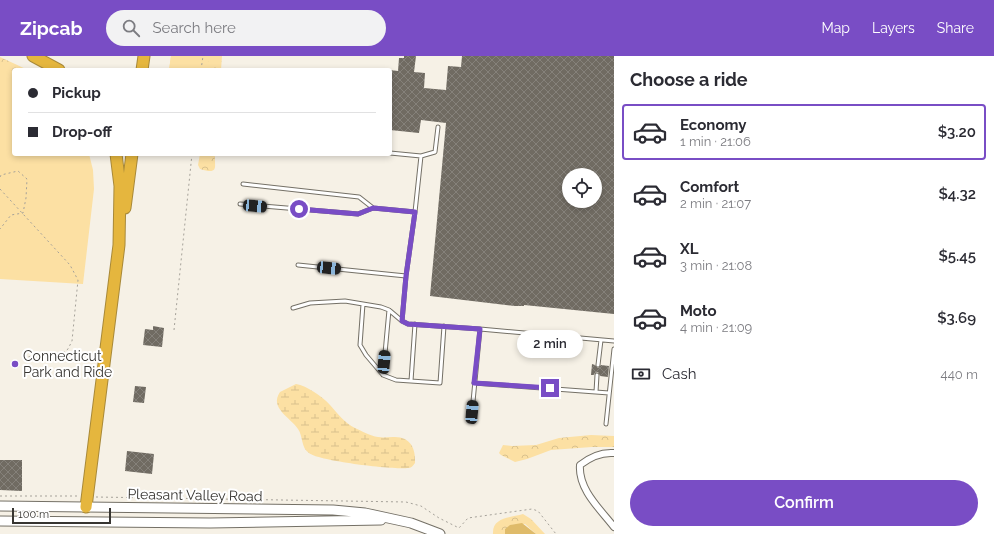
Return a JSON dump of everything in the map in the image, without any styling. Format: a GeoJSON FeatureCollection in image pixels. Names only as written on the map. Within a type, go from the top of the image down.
{"type":"FeatureCollection","features":[{"type":"Feature","properties":{"kind":"highway"},"geometry":{"type":"LineString","coordinates":[[33,56],[55,68]]}},
{"type":"Feature","properties":{"kind":"highway"},"geometry":{"type":"LineString","coordinates":[[142,68],[144,56]]}},
{"type":"Feature","properties":{"kind":"highway"},"geometry":{"type":"LineString","coordinates":[[116,156],[120,186],[120,234]]}},
{"type":"Feature","properties":{"kind":"highway"},"geometry":{"type":"LineString","coordinates":[[86,507],[120,234],[128,196],[132,156]]}},
{"type":"Feature","properties":{"kind":"main road","name":"Pleasant Valley Road"},"geometry":{"type":"LineString","coordinates":[[0,506],[333,510],[364,513],[418,525],[440,534]]}},
{"type":"Feature","properties":{"kind":"main road"},"geometry":{"type":"LineString","coordinates":[[85,521],[86,507]]}},
{"type":"Feature","properties":{"kind":"main road"},"geometry":{"type":"LineString","coordinates":[[223,509],[223,523]]}},
{"type":"Feature","properties":{"kind":"main road"},"geometry":{"type":"LineString","coordinates":[[233,509],[233,522]]}},
{"type":"Feature","properties":{"kind":"main road","name":"Pleasant Valley Road"},"geometry":{"type":"LineString","coordinates":[[0,521],[223,523],[364,521],[388,519]]}},
{"type":"Feature","properties":{"kind":"street"},"geometry":{"type":"LineString","coordinates":[[614,453],[596,455],[587,459],[580,465],[580,474],[590,496],[614,527]]}},
{"type":"Feature","properties":{"kind":"lane"},"geometry":{"type":"LineString","coordinates":[[392,153],[421,156],[435,152],[438,126]]}},
{"type":"Feature","properties":{"kind":"lane"},"geometry":{"type":"LineString","coordinates":[[402,321],[421,156]]}},
{"type":"Feature","properties":{"kind":"lane"},"geometry":{"type":"LineString","coordinates":[[243,184],[359,197],[373,208]]}},
{"type":"Feature","properties":{"kind":"lane"},"geometry":{"type":"LineString","coordinates":[[240,204],[358,214],[373,208],[415,212]]}},
{"type":"Feature","properties":{"kind":"lane"},"geometry":{"type":"LineString","coordinates":[[298,266],[406,276]]}},
{"type":"Feature","properties":{"kind":"lane"},"geometry":{"type":"LineString","coordinates":[[293,308],[310,303],[345,301],[381,307],[389,310],[408,324],[614,341]]}},
{"type":"Feature","properties":{"kind":"lane"},"geometry":{"type":"LineString","coordinates":[[363,304],[360,345],[366,355],[384,375],[396,380],[440,383],[444,326]]}},
{"type":"Feature","properties":{"kind":"lane"},"geometry":{"type":"LineString","coordinates":[[384,375],[389,310]]}},
{"type":"Feature","properties":{"kind":"lane"},"geometry":{"type":"LineString","coordinates":[[411,381],[415,324]]}},
{"type":"Feature","properties":{"kind":"lane"},"geometry":{"type":"LineString","coordinates":[[472,412],[480,329]]}},
{"type":"Feature","properties":{"kind":"lane"},"geometry":{"type":"LineString","coordinates":[[598,365],[601,340]]}},
{"type":"Feature","properties":{"kind":"lane"},"geometry":{"type":"LineString","coordinates":[[606,424],[614,349]]}},
{"type":"Feature","properties":{"kind":"lane"},"geometry":{"type":"LineString","coordinates":[[596,392],[597,375]]}},
{"type":"Feature","properties":{"kind":"lane"},"geometry":{"type":"LineString","coordinates":[[474,383],[610,393]]}},
{"type":"Feature","properties":{"kind":"path"},"geometry":{"type":"LineString","coordinates":[[201,68],[203,56]]}},
{"type":"Feature","properties":{"kind":"path"},"geometry":{"type":"LineString","coordinates":[[174,330],[192,156]]}},
{"type":"Feature","properties":{"kind":"path"},"geometry":{"type":"LineString","coordinates":[[0,177],[1,175],[18,171],[27,179],[26,198],[22,214]]}},
{"type":"Feature","properties":{"kind":"path"},"geometry":{"type":"LineString","coordinates":[[0,189],[70,265],[78,280],[72,341],[68,349],[60,355],[24,357]]}},
{"type":"Feature","properties":{"kind":"path"},"geometry":{"type":"LineString","coordinates":[[0,229],[11,215],[22,214]]}},
{"type":"Feature","properties":{"kind":"path"},"geometry":{"type":"LineString","coordinates":[[0,496],[69,496]]}},
{"type":"Feature","properties":{"kind":"path"},"geometry":{"type":"LineString","coordinates":[[108,497],[406,502],[421,506],[439,518],[459,528],[467,518],[532,509],[538,512],[556,534]]}},
{"type":"Feature","properties":{"kind":"green space"},"geometry":{"type":"Polygon","coordinates":[[[171,56],[222,56],[221,68],[169,68],[171,56]]]}},
{"type":"Feature","properties":{"kind":"green space"},"geometry":{"type":"Polygon","coordinates":[[[171,56],[209,56],[208,68],[169,68],[171,56]]]}},
{"type":"Feature","properties":{"kind":"green space"},"geometry":{"type":"Polygon","coordinates":[[[0,57],[24,68],[12,68],[12,90],[0,85],[0,57]]]}},
{"type":"Feature","properties":{"kind":"green space"},"geometry":{"type":"Polygon","coordinates":[[[0,71],[12,75],[12,156],[90,156],[93,170],[94,189],[83,284],[0,279],[0,71]]]}},
{"type":"Feature","properties":{"kind":"green space"},"geometry":{"type":"Polygon","coordinates":[[[200,156],[215,156],[215,169],[206,171],[200,169],[198,165],[200,156]]]}},
{"type":"Feature","properties":{"kind":"green space"},"geometry":{"type":"Polygon","coordinates":[[[296,384],[319,395],[351,426],[369,435],[399,437],[408,441],[413,448],[415,463],[410,468],[373,466],[326,459],[309,453],[303,445],[298,429],[282,412],[277,403],[277,398],[280,392],[296,384]]]}},
{"type":"Feature","properties":{"kind":"green space"},"geometry":{"type":"Polygon","coordinates":[[[591,435],[614,436],[614,447],[551,450],[515,462],[499,453],[503,445],[536,445],[559,438],[591,435]]]}},
{"type":"Feature","properties":{"kind":"green space"},"geometry":{"type":"Polygon","coordinates":[[[523,514],[531,519],[545,534],[536,534],[525,524],[511,525],[505,529],[505,534],[493,534],[493,528],[499,521],[523,514]]]}},
{"type":"Feature","properties":{"kind":"shaded area"},"geometry":{"type":"Polygon","coordinates":[[[522,523],[536,534],[505,534],[505,529],[510,525],[522,523]]]}},
{"type":"Feature","properties":{"kind":"building"},"geometry":{"type":"Polygon","coordinates":[[[404,56],[416,56],[414,72],[425,73],[424,88],[446,90],[448,66],[461,67],[462,56],[614,56],[614,314],[524,305],[515,306],[430,296],[446,123],[421,120],[419,133],[392,130],[392,70],[398,71],[399,58],[404,58],[404,56]]]}},
{"type":"Feature","properties":{"kind":"building"},"geometry":{"type":"Polygon","coordinates":[[[153,326],[164,328],[162,347],[143,345],[145,329],[153,330],[153,326]]]}},
{"type":"Feature","properties":{"kind":"building"},"geometry":{"type":"Polygon","coordinates":[[[592,364],[598,368],[601,365],[609,366],[608,377],[600,376],[598,372],[591,375],[592,364]]]}},
{"type":"Feature","properties":{"kind":"building"},"geometry":{"type":"Polygon","coordinates":[[[135,386],[146,387],[144,403],[133,402],[135,386]]]}},
{"type":"Feature","properties":{"kind":"building"},"geometry":{"type":"Polygon","coordinates":[[[127,451],[154,454],[152,474],[125,471],[127,451]]]}},
{"type":"Feature","properties":{"kind":"building"},"geometry":{"type":"Polygon","coordinates":[[[0,460],[22,460],[22,491],[0,490],[0,460]]]}},
{"type":"Feature","properties":{"kind":"place","name":"Connecticut Park and Ride"},"geometry":{"type":"Point","coordinates":[15,364]}},
{"type":"Feature","properties":{"kind":"route"},"geometry":{"type":"LineString","coordinates":[[299,209],[358,214],[373,208],[415,212],[406,276],[402,321],[408,324],[480,329],[474,383],[550,388]]}}]}
